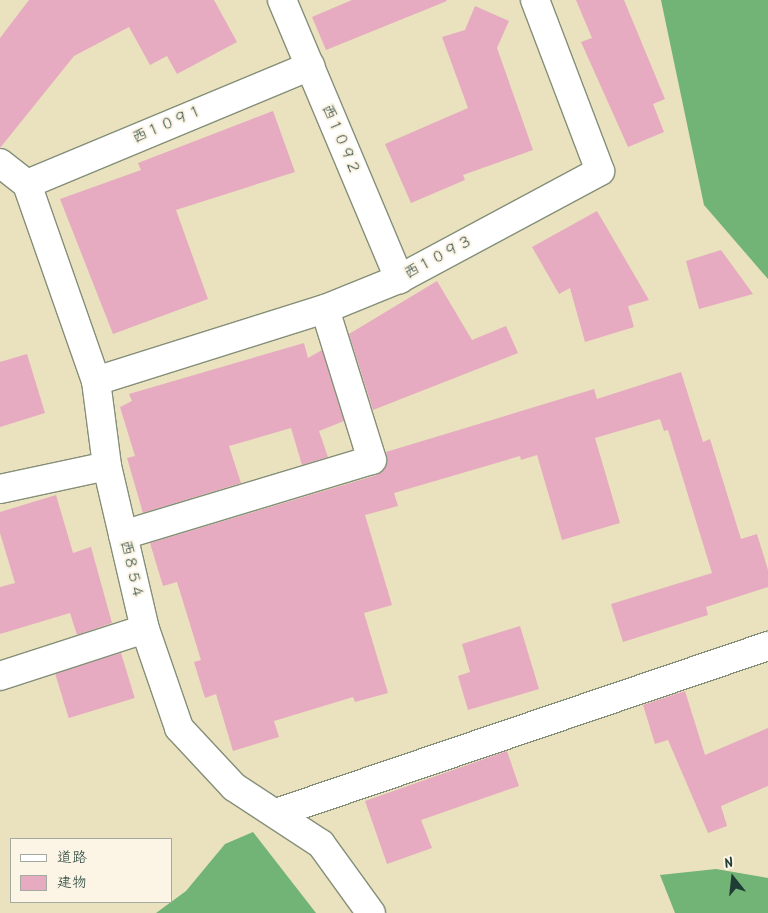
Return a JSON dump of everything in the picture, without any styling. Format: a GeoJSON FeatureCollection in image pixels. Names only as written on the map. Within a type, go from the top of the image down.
{"type":"FeatureCollection","features":[{"type":"Feature","properties":{"kind":"street","name":"西１０９２"},"geometry":{"type":"LineString","coordinates":[[282,0],[399,279]]}},
{"type":"Feature","properties":{"kind":"street","name":"西１０９３"},"geometry":{"type":"LineString","coordinates":[[96,380],[325,309],[399,279],[600,171],[534,0]]}},
{"type":"Feature","properties":{"kind":"street","name":"西１０９１"},"geometry":{"type":"LineString","coordinates":[[27,184],[310,66]]}},
{"type":"Feature","properties":{"kind":"street"},"geometry":{"type":"LineString","coordinates":[[0,163],[27,184]]}},
{"type":"Feature","properties":{"kind":"street","name":"西８５４"},"geometry":{"type":"LineString","coordinates":[[27,184],[96,380],[107,466],[144,630],[178,728],[234,787],[321,844],[371,913]]}},
{"type":"Feature","properties":{"kind":"street"},"geometry":{"type":"LineString","coordinates":[[123,535],[372,460],[325,309]]}},
{"type":"Feature","properties":{"kind":"street"},"geometry":{"type":"LineString","coordinates":[[0,489],[107,466]]}},
{"type":"Feature","properties":{"kind":"street"},"geometry":{"type":"LineString","coordinates":[[0,676],[144,630]]}},
{"type":"Feature","properties":{"kind":"street"},"geometry":{"type":"LineString","coordinates":[[276,813],[768,646]]}},
{"type":"Feature","properties":{"kind":"green space"},"geometry":{"type":"Polygon","coordinates":[[[661,0],[768,0],[768,279],[704,205],[661,0]]]}},
{"type":"Feature","properties":{"kind":"green space"},"geometry":{"type":"Polygon","coordinates":[[[253,832],[316,913],[156,913],[186,891],[225,844],[253,832]]]}},
{"type":"Feature","properties":{"kind":"green space"},"geometry":{"type":"Polygon","coordinates":[[[716,869],[768,878],[768,913],[675,913],[660,875],[716,869]]]}},
{"type":"Feature","properties":{"kind":"building"},"geometry":{"type":"Polygon","coordinates":[[[29,0],[214,0],[237,42],[177,74],[167,56],[150,65],[129,27],[74,56],[0,148],[0,38],[29,0]]]}},
{"type":"Feature","properties":{"kind":"building"},"geometry":{"type":"Polygon","coordinates":[[[352,0],[447,1],[326,50],[312,17],[352,0]]]}},
{"type":"Feature","properties":{"kind":"building"},"geometry":{"type":"Polygon","coordinates":[[[576,0],[624,0],[665,99],[653,104],[664,132],[628,147],[581,42],[592,38],[576,0]]]}},
{"type":"Feature","properties":{"kind":"building"},"geometry":{"type":"Polygon","coordinates":[[[475,6],[509,21],[497,48],[533,150],[463,175],[465,180],[411,203],[385,144],[468,108],[442,37],[465,30],[475,6]]]}},
{"type":"Feature","properties":{"kind":"building"},"geometry":{"type":"Polygon","coordinates":[[[273,111],[295,172],[176,210],[208,299],[113,334],[60,199],[141,170],[138,163],[273,111]]]}},
{"type":"Feature","properties":{"kind":"building"},"geometry":{"type":"Polygon","coordinates":[[[597,211],[649,300],[628,306],[634,327],[585,342],[570,288],[559,294],[532,247],[597,211]]]}},
{"type":"Feature","properties":{"kind":"building"},"geometry":{"type":"Polygon","coordinates":[[[721,250],[753,294],[699,309],[686,261],[721,250]]]}},
{"type":"Feature","properties":{"kind":"building"},"geometry":{"type":"Polygon","coordinates":[[[437,281],[472,340],[506,326],[518,353],[373,410],[349,334],[437,281]]]}},
{"type":"Feature","properties":{"kind":"building"},"geometry":{"type":"Polygon","coordinates":[[[304,343],[308,358],[322,350],[344,421],[319,431],[328,457],[302,465],[291,428],[229,446],[241,483],[143,513],[127,458],[135,456],[120,407],[132,401],[129,394],[304,343]]]}},
{"type":"Feature","properties":{"kind":"building"},"geometry":{"type":"Polygon","coordinates":[[[27,354],[45,413],[0,427],[0,362],[27,354]]]}},
{"type":"Feature","properties":{"kind":"building"},"geometry":{"type":"Polygon","coordinates":[[[681,372],[703,442],[710,439],[741,539],[757,534],[768,570],[768,587],[706,607],[708,615],[623,642],[611,604],[712,573],[668,430],[664,431],[660,419],[595,438],[620,523],[562,540],[537,455],[521,460],[520,456],[394,493],[398,506],[365,515],[392,605],[364,613],[388,693],[355,702],[353,697],[274,721],[279,737],[233,751],[216,694],[205,698],[194,662],[201,660],[177,582],[163,586],[150,543],[377,475],[387,464],[386,452],[594,389],[597,399],[681,372]]]}},
{"type":"Feature","properties":{"kind":"building"},"geometry":{"type":"Polygon","coordinates":[[[56,495],[73,553],[91,547],[112,623],[77,635],[70,613],[0,634],[0,587],[15,583],[0,533],[0,512],[56,495]]]}},
{"type":"Feature","properties":{"kind":"building"},"geometry":{"type":"Polygon","coordinates":[[[520,626],[539,689],[468,710],[458,676],[470,672],[462,644],[520,626]]]}},
{"type":"Feature","properties":{"kind":"building"},"geometry":{"type":"Polygon","coordinates":[[[121,653],[135,698],[69,718],[55,673],[121,653]]]}},
{"type":"Feature","properties":{"kind":"building"},"geometry":{"type":"Polygon","coordinates":[[[685,691],[705,755],[768,728],[768,786],[721,806],[727,826],[708,833],[668,740],[655,744],[643,705],[685,691]]]}},
{"type":"Feature","properties":{"kind":"building"},"geometry":{"type":"Polygon","coordinates":[[[507,751],[519,786],[421,820],[432,848],[387,864],[365,801],[507,751]]]}}]}
